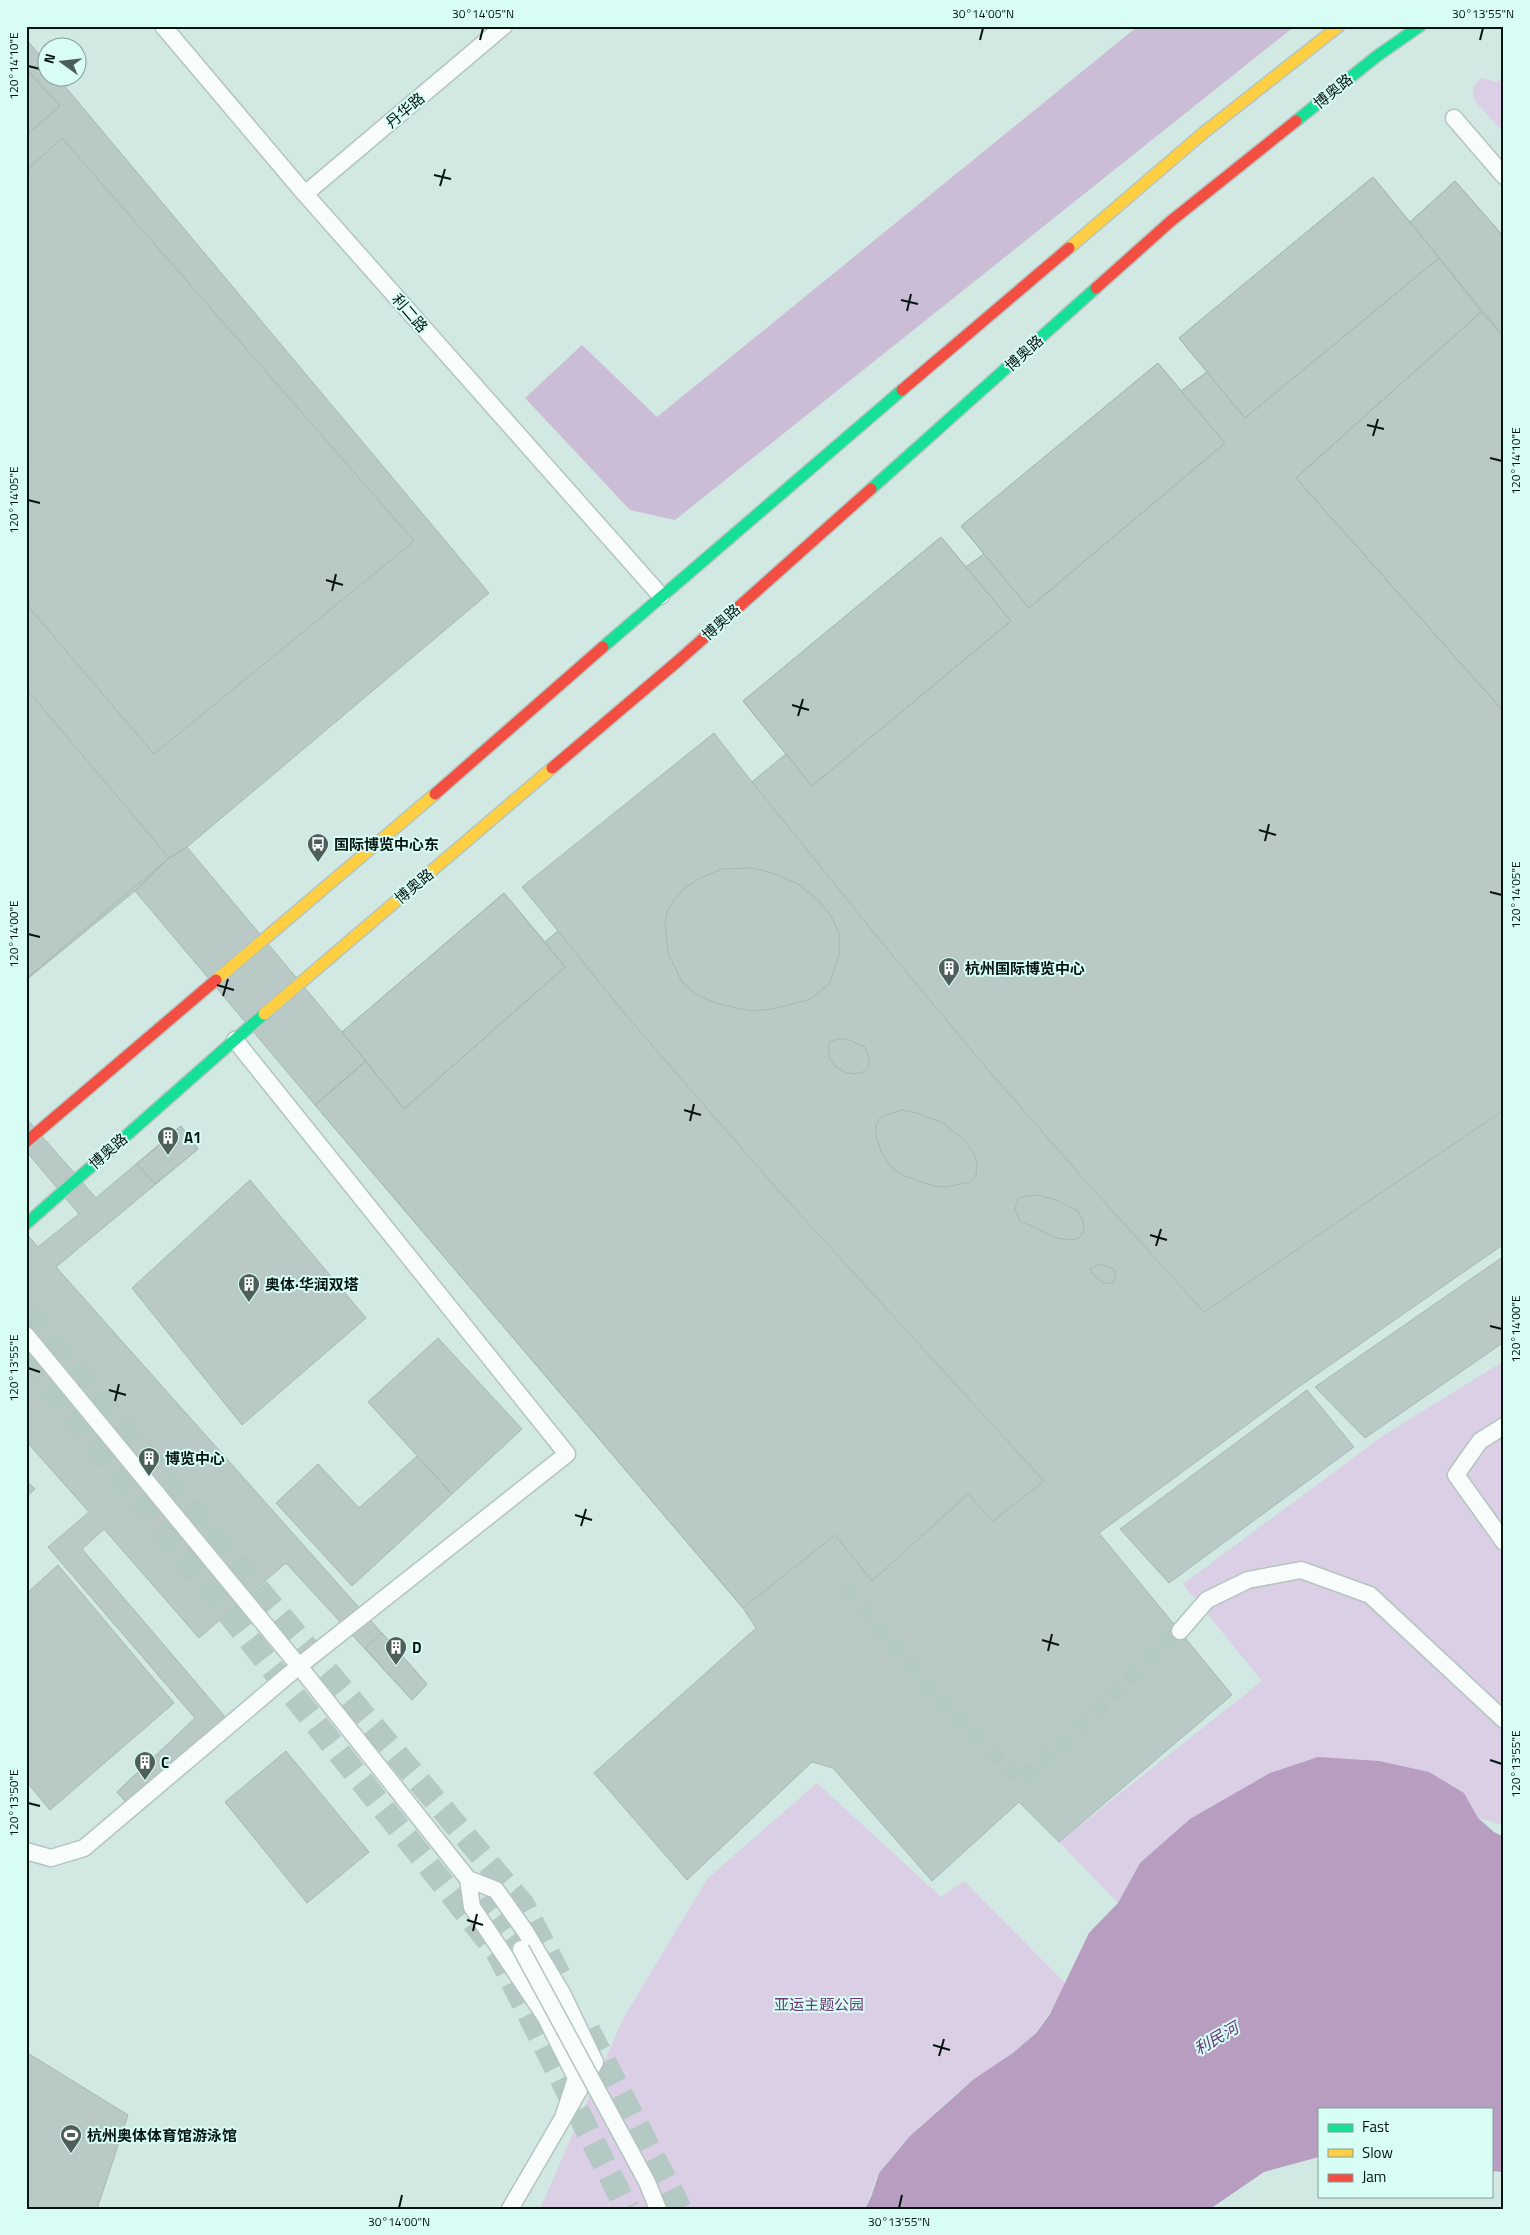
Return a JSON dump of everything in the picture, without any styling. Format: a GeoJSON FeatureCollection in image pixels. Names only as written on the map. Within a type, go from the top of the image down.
{"type":"FeatureCollection","features":[{"type":"Feature","properties":{"kind":"main road"},"geometry":{"type":"LineString","coordinates":[[26,1142],[482,755],[661,596],[1202,134],[1339,26]]}},
{"type":"Feature","properties":{"kind":"main road","name":"博奥路"},"geometry":{"type":"LineString","coordinates":[[26,1224],[235,1040],[678,661],[1171,221],[1377,56],[1420,26]]}},
{"type":"Feature","properties":{"kind":"street","name":"利二路"},"geometry":{"type":"LineString","coordinates":[[163,26],[305,194],[661,596]]}},
{"type":"Feature","properties":{"kind":"street","name":"丹华路"},"geometry":{"type":"LineString","coordinates":[[305,194],[504,26]]}},
{"type":"Feature","properties":{"kind":"street"},"geometry":{"type":"LineString","coordinates":[[1454,118],[1504,176]]}},
{"type":"Feature","properties":{"kind":"street"},"geometry":{"type":"LineString","coordinates":[[26,1852],[51,1858],[84,1848],[299,1666],[567,1454],[235,1040]]}},
{"type":"Feature","properties":{"kind":"street"},"geometry":{"type":"LineString","coordinates":[[26,1335],[299,1666],[468,1879],[496,1890],[525,1931],[562,1993],[595,2062],[510,2209]]}},
{"type":"Feature","properties":{"kind":"street"},"geometry":{"type":"LineString","coordinates":[[1504,1426],[1480,1441],[1456,1476],[1504,1542]]}},
{"type":"Feature","properties":{"kind":"street"},"geometry":{"type":"LineString","coordinates":[[1180,1631],[1207,1600],[1248,1580],[1301,1570],[1370,1595],[1504,1720]]}},
{"type":"Feature","properties":{"kind":"street"},"geometry":{"type":"LineString","coordinates":[[468,1879],[472,1907],[545,2016],[576,2078],[563,2118]]}},
{"type":"Feature","properties":{"kind":"street"},"geometry":{"type":"LineString","coordinates":[[521,1949],[647,2182],[658,2209]]}},
{"type":"Feature","properties":{"kind":"green space"},"geometry":{"type":"Polygon","coordinates":[[[1504,76],[1504,133],[1474,100],[1473,87],[1481,78],[1497,82],[1504,76]]]}},
{"type":"Feature","properties":{"kind":"green space"},"geometry":{"type":"Polygon","coordinates":[[[1504,1361],[1504,1825],[1478,1818],[1464,1793],[1140,1863],[1118,1903],[1059,1842],[1262,1681],[1183,1584],[1384,1435],[1504,1361]]]}},
{"type":"Feature","properties":{"kind":"green space","name":"亚运主题公园"},"geometry":{"type":"Polygon","coordinates":[[[817,1783],[941,1897],[964,1881],[1066,1984],[1050,2012],[1023,2045],[961,2090],[924,2122],[902,2145],[878,2174],[865,2209],[540,2209],[623,2019],[708,1878],[817,1783]]]}},
{"type":"Feature","properties":{"kind":"shaded area"},"geometry":{"type":"Polygon","coordinates":[[[1138,26],[1295,26],[675,520],[630,510],[525,398],[582,345],[657,417],[1138,26]]]}},
{"type":"Feature","properties":{"kind":"water","name":"利民河"},"geometry":{"type":"Polygon","coordinates":[[[1318,1757],[1379,1761],[1429,1772],[1464,1793],[1478,1818],[1494,1832],[1504,1837],[1504,2172],[1492,2171],[1492,2108],[1318,2108],[1318,2157],[1264,2172],[1210,2209],[865,2209],[879,2173],[910,2136],[974,2079],[1013,2053],[1036,2033],[1050,2014],[1089,1933],[1118,1903],[1140,1863],[1190,1819],[1270,1773],[1318,1757]]]}},
{"type":"Feature","properties":{"kind":"building"},"geometry":{"type":"Polygon","coordinates":[[[26,39],[38,53],[38,88],[66,88],[489,593],[187,847],[169,858],[135,891],[26,980],[26,39]]]}},
{"type":"Feature","properties":{"kind":"building"},"geometry":{"type":"Polygon","coordinates":[[[26,69],[38,82],[38,88],[43,88],[60,106],[26,135],[26,69]]]}},
{"type":"Feature","properties":{"kind":"building"},"geometry":{"type":"Polygon","coordinates":[[[62,138],[414,541],[154,754],[26,604],[26,171],[62,138]]]}},
{"type":"Feature","properties":{"kind":"building"},"geometry":{"type":"Polygon","coordinates":[[[1373,177],[1439,258],[1245,418],[1179,338],[1373,177]]]}},
{"type":"Feature","properties":{"kind":"building","name":"杭州国际博览中心"},"geometry":{"type":"Polygon","coordinates":[[[1373,177],[1410,222],[1455,181],[1504,237],[1504,1244],[1297,1388],[1099,1533],[1232,1695],[1059,1842],[1019,1802],[932,1881],[833,1768],[812,1762],[687,1880],[594,1773],[756,1628],[743,1608],[315,1105],[366,1061],[342,1032],[504,893],[545,942],[558,931],[522,887],[714,733],[752,782],[786,754],[743,701],[941,537],[966,567],[984,554],[961,526],[1158,363],[1181,391],[1207,372],[1179,338],[1373,177]]]}},
{"type":"Feature","properties":{"kind":"building"},"geometry":{"type":"Polygon","coordinates":[[[1455,181],[1504,237],[1504,337],[1410,222],[1455,181]]]}},
{"type":"Feature","properties":{"kind":"building","name":"杭州国际博览中心"},"geometry":{"type":"Polygon","coordinates":[[[1439,258],[1481,312],[1296,478],[1504,712],[1504,1110],[1204,1312],[983,1064],[752,782],[786,754],[812,786],[1011,621],[966,567],[984,554],[1029,608],[1225,443],[1181,391],[1207,372],[1245,418],[1439,258]]]}},
{"type":"Feature","properties":{"kind":"building"},"geometry":{"type":"Polygon","coordinates":[[[1481,312],[1504,337],[1504,712],[1296,478],[1481,312]]]}},
{"type":"Feature","properties":{"kind":"building"},"geometry":{"type":"Polygon","coordinates":[[[1158,363],[1225,443],[1029,608],[961,526],[1158,363]]]}},
{"type":"Feature","properties":{"kind":"building"},"geometry":{"type":"Polygon","coordinates":[[[941,537],[1011,621],[812,786],[743,701],[941,537]]]}},
{"type":"Feature","properties":{"kind":"building"},"geometry":{"type":"Polygon","coordinates":[[[26,688],[169,858],[26,979],[26,688]]]}},
{"type":"Feature","properties":{"kind":"building"},"geometry":{"type":"Polygon","coordinates":[[[187,847],[366,1061],[315,1105],[135,891],[169,858],[187,847]]]}},
{"type":"Feature","properties":{"kind":"building"},"geometry":{"type":"Polygon","coordinates":[[[754,868],[775,874],[798,884],[818,900],[831,916],[839,933],[839,955],[830,983],[811,999],[773,1009],[751,1011],[719,1004],[697,995],[682,982],[668,953],[665,923],[667,912],[673,901],[685,888],[697,880],[721,869],[754,868]]]}},
{"type":"Feature","properties":{"kind":"building"},"geometry":{"type":"Polygon","coordinates":[[[504,893],[565,967],[404,1109],[342,1032],[504,893]]]}},
{"type":"Feature","properties":{"kind":"building"},"geometry":{"type":"Polygon","coordinates":[[[558,931],[625,1014],[777,1189],[1044,1481],[993,1521],[968,1494],[872,1581],[835,1535],[743,1608],[315,1105],[366,1061],[404,1109],[565,967],[545,942],[558,931]]]}},
{"type":"Feature","properties":{"kind":"building"},"geometry":{"type":"Polygon","coordinates":[[[847,1039],[865,1047],[869,1057],[869,1066],[863,1072],[854,1074],[836,1067],[830,1059],[828,1047],[831,1041],[847,1039]]]}},
{"type":"Feature","properties":{"kind":"building"},"geometry":{"type":"Polygon","coordinates":[[[901,1110],[917,1113],[943,1123],[964,1140],[973,1152],[977,1162],[976,1175],[970,1182],[946,1187],[934,1186],[894,1170],[882,1154],[876,1136],[876,1124],[881,1117],[901,1110]]]}},
{"type":"Feature","properties":{"kind":"building","name":"博览中心"},"geometry":{"type":"Polygon","coordinates":[[[26,1118],[96,1198],[181,1126],[198,1149],[56,1267],[427,1684],[412,1700],[286,1563],[199,1638],[104,1529],[82,1549],[227,1719],[132,1808],[117,1792],[195,1718],[48,1547],[89,1512],[26,1441],[26,1233],[38,1247],[79,1214],[26,1151],[26,1118]]]}},
{"type":"Feature","properties":{"kind":"building","name":"A1"},"geometry":{"type":"Polygon","coordinates":[[[181,1126],[198,1149],[155,1184],[137,1164],[181,1126]]]}},
{"type":"Feature","properties":{"kind":"building","name":"奥体·华润双塔"},"geometry":{"type":"Polygon","coordinates":[[[250,1180],[366,1318],[242,1425],[132,1288],[250,1180]]]}},
{"type":"Feature","properties":{"kind":"building"},"geometry":{"type":"Polygon","coordinates":[[[1038,1195],[1056,1200],[1078,1211],[1083,1221],[1084,1231],[1079,1238],[1070,1240],[1057,1238],[1020,1221],[1015,1209],[1018,1199],[1038,1195]]]}},
{"type":"Feature","properties":{"kind":"building"},"geometry":{"type":"Polygon","coordinates":[[[1504,1256],[1504,1342],[1365,1438],[1315,1387],[1504,1256]]]}},
{"type":"Feature","properties":{"kind":"building"},"geometry":{"type":"Polygon","coordinates":[[[1099,1264],[1114,1269],[1116,1276],[1112,1283],[1104,1283],[1095,1277],[1090,1269],[1099,1264]]]}},
{"type":"Feature","properties":{"kind":"building"},"geometry":{"type":"Polygon","coordinates":[[[438,1338],[522,1429],[452,1494],[368,1402],[438,1338]]]}},
{"type":"Feature","properties":{"kind":"building"},"geometry":{"type":"Polygon","coordinates":[[[1307,1390],[1354,1447],[1169,1583],[1120,1529],[1307,1390]]]}},
{"type":"Feature","properties":{"kind":"building"},"geometry":{"type":"Polygon","coordinates":[[[417,1456],[452,1494],[352,1586],[276,1503],[318,1464],[359,1508],[417,1456]]]}},
{"type":"Feature","properties":{"kind":"building"},"geometry":{"type":"Polygon","coordinates":[[[26,1480],[35,1489],[26,1497],[26,1480]]]}},
{"type":"Feature","properties":{"kind":"building"},"geometry":{"type":"Polygon","coordinates":[[[58,1565],[174,1703],[50,1810],[26,1781],[26,1594],[58,1565]]]}},
{"type":"Feature","properties":{"kind":"building","name":"D"},"geometry":{"type":"Polygon","coordinates":[[[382,1633],[427,1684],[412,1700],[365,1648],[382,1633]]]}},
{"type":"Feature","properties":{"kind":"building"},"geometry":{"type":"Polygon","coordinates":[[[286,1751],[369,1852],[307,1903],[225,1802],[286,1751]]]}},
{"type":"Feature","properties":{"kind":"building","name":"C"},"geometry":{"type":"Polygon","coordinates":[[[157,1754],[173,1769],[132,1808],[117,1792],[157,1754]]]}},
{"type":"Feature","properties":{"kind":"building","name":"杭州奥体体育馆游泳馆"},"geometry":{"type":"Polygon","coordinates":[[[26,2052],[128,2115],[97,2209],[26,2209],[26,2052]]]}},
{"type":"Feature","properties":{"kind":"tunnel"},"geometry":{"type":"LineString","coordinates":[[26,1313],[523,1905],[564,1985]]}},
{"type":"Feature","properties":{"kind":"tunnel"},"geometry":{"type":"LineString","coordinates":[[26,1358],[498,1953],[627,2209]]}},
{"type":"Feature","properties":{"kind":"tunnel"},"geometry":{"type":"LineString","coordinates":[[845,1588],[930,1687],[1021,1781],[1180,1631]]}},
{"type":"Feature","properties":{"kind":"tunnel"},"geometry":{"type":"LineString","coordinates":[[468,1879],[521,1949]]}},
{"type":"Feature","properties":{"kind":"tunnel"},"geometry":{"type":"LineString","coordinates":[[588,2030],[680,2209]]}},
{"type":"Feature","properties":{"kind":"traffic: fast"},"geometry":{"type":"LineString","coordinates":[[1296,121],[1377,56],[1420,26]]}},
{"type":"Feature","properties":{"kind":"traffic: fast"},"geometry":{"type":"LineString","coordinates":[[871,489],[1096,288]]}},
{"type":"Feature","properties":{"kind":"traffic: fast"},"geometry":{"type":"LineString","coordinates":[[603,647],[902,390]]}},
{"type":"Feature","properties":{"kind":"traffic: fast"},"geometry":{"type":"LineString","coordinates":[[26,1224],[264,1014]]}},
{"type":"Feature","properties":{"kind":"traffic: slow"},"geometry":{"type":"LineString","coordinates":[[1069,248],[1202,134],[1339,26]]}},
{"type":"Feature","properties":{"kind":"traffic: slow"},"geometry":{"type":"LineString","coordinates":[[264,1014],[552,768]]}},
{"type":"Feature","properties":{"kind":"traffic: slow"},"geometry":{"type":"LineString","coordinates":[[216,980],[435,794]]}},
{"type":"Feature","properties":{"kind":"traffic: jam"},"geometry":{"type":"LineString","coordinates":[[1096,288],[1171,221],[1296,121]]}},
{"type":"Feature","properties":{"kind":"traffic: jam"},"geometry":{"type":"LineString","coordinates":[[902,390],[1069,248]]}},
{"type":"Feature","properties":{"kind":"traffic: jam"},"geometry":{"type":"LineString","coordinates":[[552,768],[678,661],[871,489]]}},
{"type":"Feature","properties":{"kind":"traffic: jam"},"geometry":{"type":"LineString","coordinates":[[435,794],[603,647]]}},
{"type":"Feature","properties":{"kind":"traffic: jam"},"geometry":{"type":"LineString","coordinates":[[26,1142],[216,980]]}},
{"type":"Feature","properties":{"kind":"place","name":"国际博览中心东"},"geometry":{"type":"Point","coordinates":[318,863]}},
{"type":"Feature","properties":{"kind":"place","name":"杭州国际博览中心"},"geometry":{"type":"Point","coordinates":[949,987]}},
{"type":"Feature","properties":{"kind":"place","name":"A1"},"geometry":{"type":"Point","coordinates":[168,1156]}},
{"type":"Feature","properties":{"kind":"place","name":"奥体·华润双塔"},"geometry":{"type":"Point","coordinates":[249,1303]}},
{"type":"Feature","properties":{"kind":"place","name":"博览中心"},"geometry":{"type":"Point","coordinates":[149,1477]}},
{"type":"Feature","properties":{"kind":"place","name":"D"},"geometry":{"type":"Point","coordinates":[396,1666]}},
{"type":"Feature","properties":{"kind":"place","name":"C"},"geometry":{"type":"Point","coordinates":[145,1781]}},
{"type":"Feature","properties":{"kind":"place","name":"杭州奥体体育馆游泳馆"},"geometry":{"type":"Point","coordinates":[71,2154]}}]}
